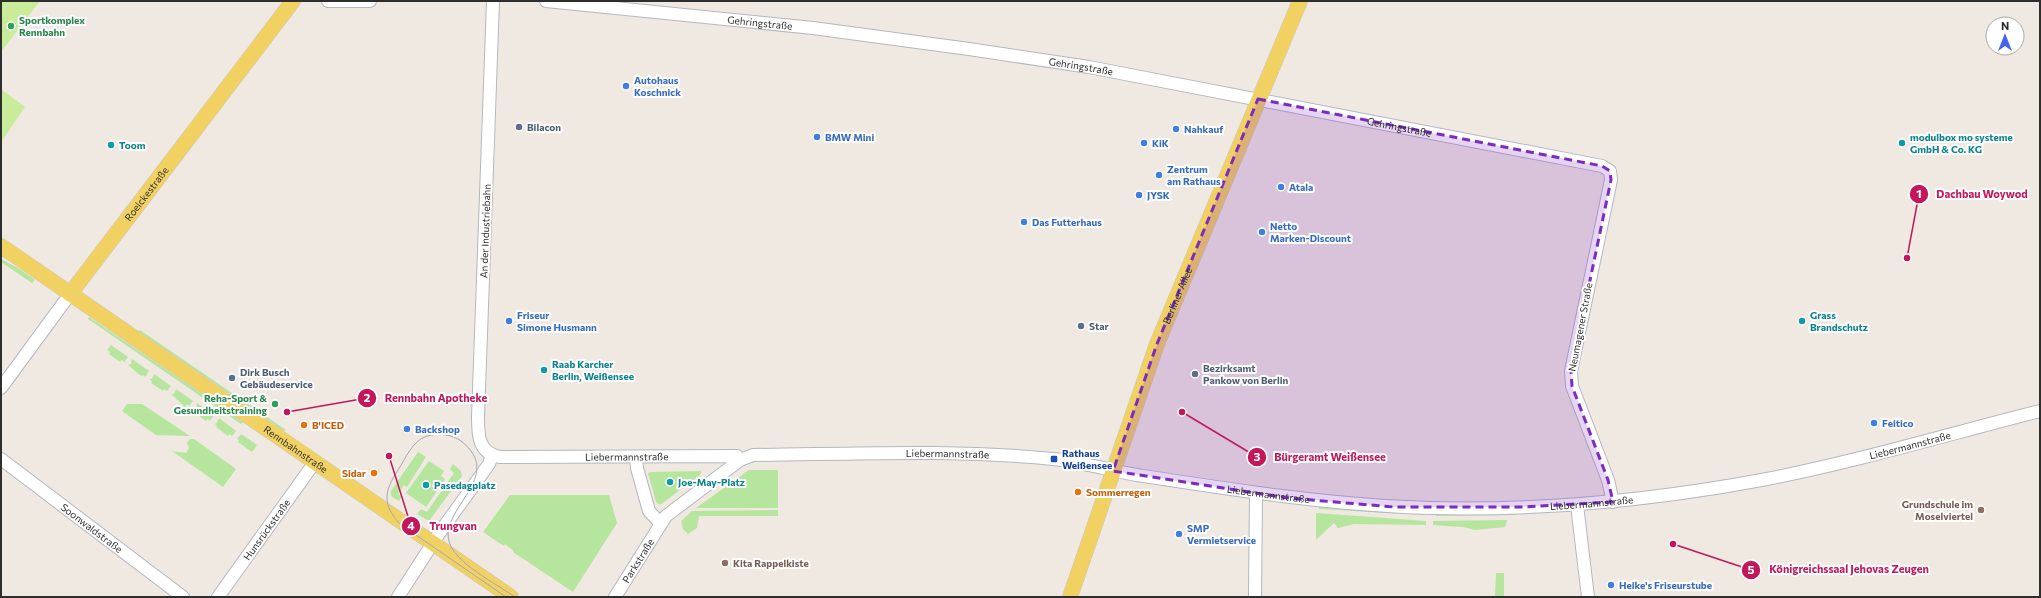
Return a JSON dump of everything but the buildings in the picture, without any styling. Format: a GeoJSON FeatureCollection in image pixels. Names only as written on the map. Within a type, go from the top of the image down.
{"type":"FeatureCollection","features":[{"type":"Feature","properties":{"kind":"main road","name":"Roelckestraße"},"geometry":{"type":"LineString","coordinates":[[70,294],[293,1]]}},
{"type":"Feature","properties":{"kind":"main road","name":"Berliner Allee"},"geometry":{"type":"LineString","coordinates":[[1070,597],[1137,397],[1170,308],[1300,1]]}},
{"type":"Feature","properties":{"kind":"main road","name":"Rennbahnstraße"},"geometry":{"type":"LineString","coordinates":[[1,246],[511,597]]}},
{"type":"Feature","properties":{"kind":"street"},"geometry":{"type":"LineString","coordinates":[[328,1],[370,1]]}},
{"type":"Feature","properties":{"kind":"street","name":"An der Industriebahn"},"geometry":{"type":"LineString","coordinates":[[492,455],[484,450],[480,442],[478,432],[493,1]]}},
{"type":"Feature","properties":{"kind":"street","name":"Gehringstraße"},"geometry":{"type":"LineString","coordinates":[[546,1],[813,28],[1090,67],[1602,166],[1610,171]]}},
{"type":"Feature","properties":{"kind":"street","name":"Neumagener Straße"},"geometry":{"type":"LineString","coordinates":[[1610,171],[1611,180],[1571,370],[1572,386],[1608,480],[1613,502]]}},
{"type":"Feature","properties":{"kind":"street","name":"Roelckestraße"},"geometry":{"type":"LineString","coordinates":[[1,388],[70,294]]}},
{"type":"Feature","properties":{"kind":"street","name":"Liebermannstraße"},"geometry":{"type":"LineString","coordinates":[[492,455],[636,457],[737,456],[740,460],[753,455],[933,452],[980,453],[1067,461],[1113,471],[1256,494],[1317,501],[1430,508],[1522,508],[1613,502],[1711,489],[1787,475],[1853,460],[2040,411]]}},
{"type":"Feature","properties":{"kind":"street"},"geometry":{"type":"LineString","coordinates":[[398,597],[432,542],[489,464],[492,455]]}},
{"type":"Feature","properties":{"kind":"street"},"geometry":{"type":"LineString","coordinates":[[636,457],[637,468],[649,511],[660,523]]}},
{"type":"Feature","properties":{"kind":"street","name":"Soonwaldstraße"},"geometry":{"type":"LineString","coordinates":[[1,459],[183,597]]}},
{"type":"Feature","properties":{"kind":"street","name":"Parkstraße"},"geometry":{"type":"LineString","coordinates":[[615,597],[660,523],[674,509],[740,460]]}},
{"type":"Feature","properties":{"kind":"street","name":"Hunsrückstraße"},"geometry":{"type":"LineString","coordinates":[[218,597],[315,462]]}},
{"type":"Feature","properties":{"kind":"street"},"geometry":{"type":"LineString","coordinates":[[1255,597],[1256,494]]}},
{"type":"Feature","properties":{"kind":"street"},"geometry":{"type":"LineString","coordinates":[[1576,504],[1588,597]]}},
{"type":"Feature","properties":{"kind":"highlighted area"},"geometry":{"type":"Polygon","coordinates":[[[1258,99],[1602,166],[1610,171],[1611,180],[1571,371],[1572,386],[1608,480],[1613,502],[1521,507],[1394,507],[1288,498],[1113,471],[1157,344],[1258,99]]]}},
{"type":"Feature","properties":{"kind":"green space","name":"Sportkomplex Rennbahn"},"geometry":{"type":"Polygon","coordinates":[[[1,1],[40,1],[1,52],[1,1]]]}},
{"type":"Feature","properties":{"kind":"green space"},"geometry":{"type":"Polygon","coordinates":[[[1,89],[25,107],[1,142],[1,89]]]}},
{"type":"Feature","properties":{"kind":"green space"},"geometry":{"type":"Polygon","coordinates":[[[1,259],[18,268],[35,280],[32,283],[1,262],[1,259]]]}},
{"type":"Feature","properties":{"kind":"green space"},"geometry":{"type":"Polygon","coordinates":[[[89,317],[243,422],[241,424],[88,319],[89,317]]]}},
{"type":"Feature","properties":{"kind":"green space"},"geometry":{"type":"Polygon","coordinates":[[[140,330],[286,430],[284,431],[138,331],[140,330]]]}},
{"type":"Feature","properties":{"kind":"green space"},"geometry":{"type":"Polygon","coordinates":[[[111,345],[128,357],[124,362],[122,360],[120,362],[109,354],[110,352],[107,350],[111,345]]]}},
{"type":"Feature","properties":{"kind":"green space"},"geometry":{"type":"Polygon","coordinates":[[[132,359],[149,371],[145,377],[143,375],[141,376],[128,365],[131,364],[132,359]]]}},
{"type":"Feature","properties":{"kind":"green space"},"geometry":{"type":"Polygon","coordinates":[[[154,374],[171,386],[167,391],[164,389],[163,391],[151,383],[152,381],[149,379],[152,379],[154,374]]]}},
{"type":"Feature","properties":{"kind":"green space"},"geometry":{"type":"Polygon","coordinates":[[[176,389],[193,401],[189,406],[187,404],[185,407],[171,394],[174,394],[176,389]]]}},
{"type":"Feature","properties":{"kind":"green space"},"geometry":{"type":"Polygon","coordinates":[[[197,403],[214,415],[210,421],[208,419],[206,421],[194,412],[193,409],[196,409],[197,403]]]}},
{"type":"Feature","properties":{"kind":"green space"},"geometry":{"type":"Polygon","coordinates":[[[127,404],[142,404],[190,436],[156,435],[122,411],[127,404]]]}},
{"type":"Feature","properties":{"kind":"green space"},"geometry":{"type":"Polygon","coordinates":[[[219,418],[236,431],[232,436],[229,434],[228,436],[216,427],[217,426],[215,424],[219,418]]]}},
{"type":"Feature","properties":{"kind":"green space"},"geometry":{"type":"Polygon","coordinates":[[[241,434],[257,445],[252,452],[238,442],[239,440],[237,439],[241,434]]]}},
{"type":"Feature","properties":{"kind":"green space"},"geometry":{"type":"Polygon","coordinates":[[[190,439],[194,439],[236,469],[223,487],[172,451],[186,453],[189,448],[187,443],[190,439]]]}},
{"type":"Feature","properties":{"kind":"green space"},"geometry":{"type":"Polygon","coordinates":[[[418,452],[426,457],[407,487],[404,485],[398,494],[402,496],[399,501],[391,496],[391,491],[418,452]]]}},
{"type":"Feature","properties":{"kind":"green space"},"geometry":{"type":"Polygon","coordinates":[[[429,461],[444,471],[441,476],[445,479],[426,507],[406,493],[429,461]]]}},
{"type":"Feature","properties":{"kind":"green space"},"geometry":{"type":"Polygon","coordinates":[[[453,464],[461,471],[462,476],[429,521],[417,514],[421,509],[427,512],[454,473],[450,469],[453,464]]]}},
{"type":"Feature","properties":{"kind":"green space"},"geometry":{"type":"Polygon","coordinates":[[[749,470],[778,470],[778,508],[696,508],[749,470]]]}},
{"type":"Feature","properties":{"kind":"green space"},"geometry":{"type":"Polygon","coordinates":[[[701,471],[701,474],[660,505],[656,502],[648,473],[701,471]]]}},
{"type":"Feature","properties":{"kind":"green space"},"geometry":{"type":"Polygon","coordinates":[[[510,495],[609,495],[617,523],[573,592],[513,552],[514,551],[505,544],[504,546],[483,532],[510,495]]]}},
{"type":"Feature","properties":{"kind":"green space"},"geometry":{"type":"Polygon","coordinates":[[[1319,507],[1424,513],[1424,515],[1319,509],[1319,507]]]}},
{"type":"Feature","properties":{"kind":"green space"},"geometry":{"type":"Polygon","coordinates":[[[778,510],[778,516],[699,516],[697,528],[688,534],[683,529],[681,521],[692,511],[778,510]]]}},
{"type":"Feature","properties":{"kind":"green space"},"geometry":{"type":"Polygon","coordinates":[[[1316,513],[1426,521],[1426,525],[1354,524],[1338,528],[1334,523],[1316,540],[1316,513]]]}},
{"type":"Feature","properties":{"kind":"green space"},"geometry":{"type":"Polygon","coordinates":[[[1513,513],[1515,515],[1436,516],[1436,514],[1513,513]]]}},
{"type":"Feature","properties":{"kind":"green space"},"geometry":{"type":"Polygon","coordinates":[[[1507,520],[1505,527],[1475,530],[1463,527],[1433,525],[1433,521],[1507,520]]]}},
{"type":"Feature","properties":{"kind":"green space"},"geometry":{"type":"Polygon","coordinates":[[[1496,573],[1504,573],[1504,597],[1495,597],[1496,573]]]}},
{"type":"Feature","properties":{"kind":"tram line"},"geometry":{"type":"LineString","coordinates":[[506,597],[400,524],[390,510],[387,498],[393,478],[410,450],[422,438],[436,435],[449,436],[461,441],[473,454],[477,467],[475,479],[453,516],[449,529],[449,541],[453,549],[467,565],[515,597]]}},
{"type":"Feature","properties":{"kind":"place","name":"Sportkomplex Rennbahn"},"geometry":{"type":"Point","coordinates":[11,26]}},
{"type":"Feature","properties":{"kind":"place","name":"Autohaus Koschnick"},"geometry":{"type":"Point","coordinates":[626,86]}},
{"type":"Feature","properties":{"kind":"place","name":"Bilacon"},"geometry":{"type":"Point","coordinates":[519,127]}},
{"type":"Feature","properties":{"kind":"place","name":"Nahkauf"},"geometry":{"type":"Point","coordinates":[1176,129]}},
{"type":"Feature","properties":{"kind":"place","name":"BMW Mini"},"geometry":{"type":"Point","coordinates":[817,137]}},
{"type":"Feature","properties":{"kind":"place","name":"KiK"},"geometry":{"type":"Point","coordinates":[1144,143]}},
{"type":"Feature","properties":{"kind":"place","name":"modulbox mo systeme GmbH & Co. KG"},"geometry":{"type":"Point","coordinates":[1902,143]}},
{"type":"Feature","properties":{"kind":"place","name":"Toom"},"geometry":{"type":"Point","coordinates":[111,145]}},
{"type":"Feature","properties":{"kind":"place","name":"Zentrum am Rathaus"},"geometry":{"type":"Point","coordinates":[1159,175]}},
{"type":"Feature","properties":{"kind":"place","name":"Atala"},"geometry":{"type":"Point","coordinates":[1281,187]}},
{"type":"Feature","properties":{"kind":"place","name":"JYSK"},"geometry":{"type":"Point","coordinates":[1139,195]}},
{"type":"Feature","properties":{"kind":"place","name":"Das Futterhaus"},"geometry":{"type":"Point","coordinates":[1024,222]}},
{"type":"Feature","properties":{"kind":"place","name":"Netto Marken-Discount"},"geometry":{"type":"Point","coordinates":[1262,232]}},
{"type":"Feature","properties":{"kind":"place","name":"Dachbau Woywod"},"geometry":{"type":"Point","coordinates":[1907,258]}},
{"type":"Feature","properties":{"kind":"place","name":"Friseur Simone Husmann"},"geometry":{"type":"Point","coordinates":[509,321]}},
{"type":"Feature","properties":{"kind":"place","name":"Grass Brandschutz"},"geometry":{"type":"Point","coordinates":[1802,321]}},
{"type":"Feature","properties":{"kind":"place","name":"Star"},"geometry":{"type":"Point","coordinates":[1081,326]}},
{"type":"Feature","properties":{"kind":"place","name":"Raab Karcher Berlin, Weißensee"},"geometry":{"type":"Point","coordinates":[544,370]}},
{"type":"Feature","properties":{"kind":"place","name":"Bezirksamt Pankow von Berlin"},"geometry":{"type":"Point","coordinates":[1195,374]}},
{"type":"Feature","properties":{"kind":"place","name":"Dirk Busch Gebäudeservice"},"geometry":{"type":"Point","coordinates":[232,378]}},
{"type":"Feature","properties":{"kind":"place","name":"Reha-Sport & Gesundheitstraining"},"geometry":{"type":"Point","coordinates":[275,404]}},
{"type":"Feature","properties":{"kind":"place","name":"Rennbahn Apotheke"},"geometry":{"type":"Point","coordinates":[287,412]}},
{"type":"Feature","properties":{"kind":"place","name":"Bürgeramt Weißensee"},"geometry":{"type":"Point","coordinates":[1182,412]}},
{"type":"Feature","properties":{"kind":"place","name":"Feitico"},"geometry":{"type":"Point","coordinates":[1874,423]}},
{"type":"Feature","properties":{"kind":"place","name":"B'ICED"},"geometry":{"type":"Point","coordinates":[304,425]}},
{"type":"Feature","properties":{"kind":"place","name":"Backshop"},"geometry":{"type":"Point","coordinates":[407,429]}},
{"type":"Feature","properties":{"kind":"place","name":"Trungvan"},"geometry":{"type":"Point","coordinates":[389,456]}},
{"type":"Feature","properties":{"kind":"place","name":"Rathaus Weißensee"},"geometry":{"type":"Point","coordinates":[1054,459]}},
{"type":"Feature","properties":{"kind":"place","name":"Sidar"},"geometry":{"type":"Point","coordinates":[374,473]}},
{"type":"Feature","properties":{"kind":"place","name":"Joe-May-Platz"},"geometry":{"type":"Point","coordinates":[670,482]}},
{"type":"Feature","properties":{"kind":"place","name":"Pasedagplatz"},"geometry":{"type":"Point","coordinates":[426,485]}},
{"type":"Feature","properties":{"kind":"place","name":"Sommerregen"},"geometry":{"type":"Point","coordinates":[1078,492]}},
{"type":"Feature","properties":{"kind":"place","name":"Grundschule im Moselviertel"},"geometry":{"type":"Point","coordinates":[1981,510]}},
{"type":"Feature","properties":{"kind":"place","name":"SMP Vermietservice"},"geometry":{"type":"Point","coordinates":[1179,534]}},
{"type":"Feature","properties":{"kind":"place","name":"Königreichssaal Jehovas Zeugen"},"geometry":{"type":"Point","coordinates":[1673,544]}},
{"type":"Feature","properties":{"kind":"place","name":"Kita Rappelkiste"},"geometry":{"type":"Point","coordinates":[725,563]}},
{"type":"Feature","properties":{"kind":"place","name":"Heike's Friseurstube"},"geometry":{"type":"Point","coordinates":[1611,585]}}]}
